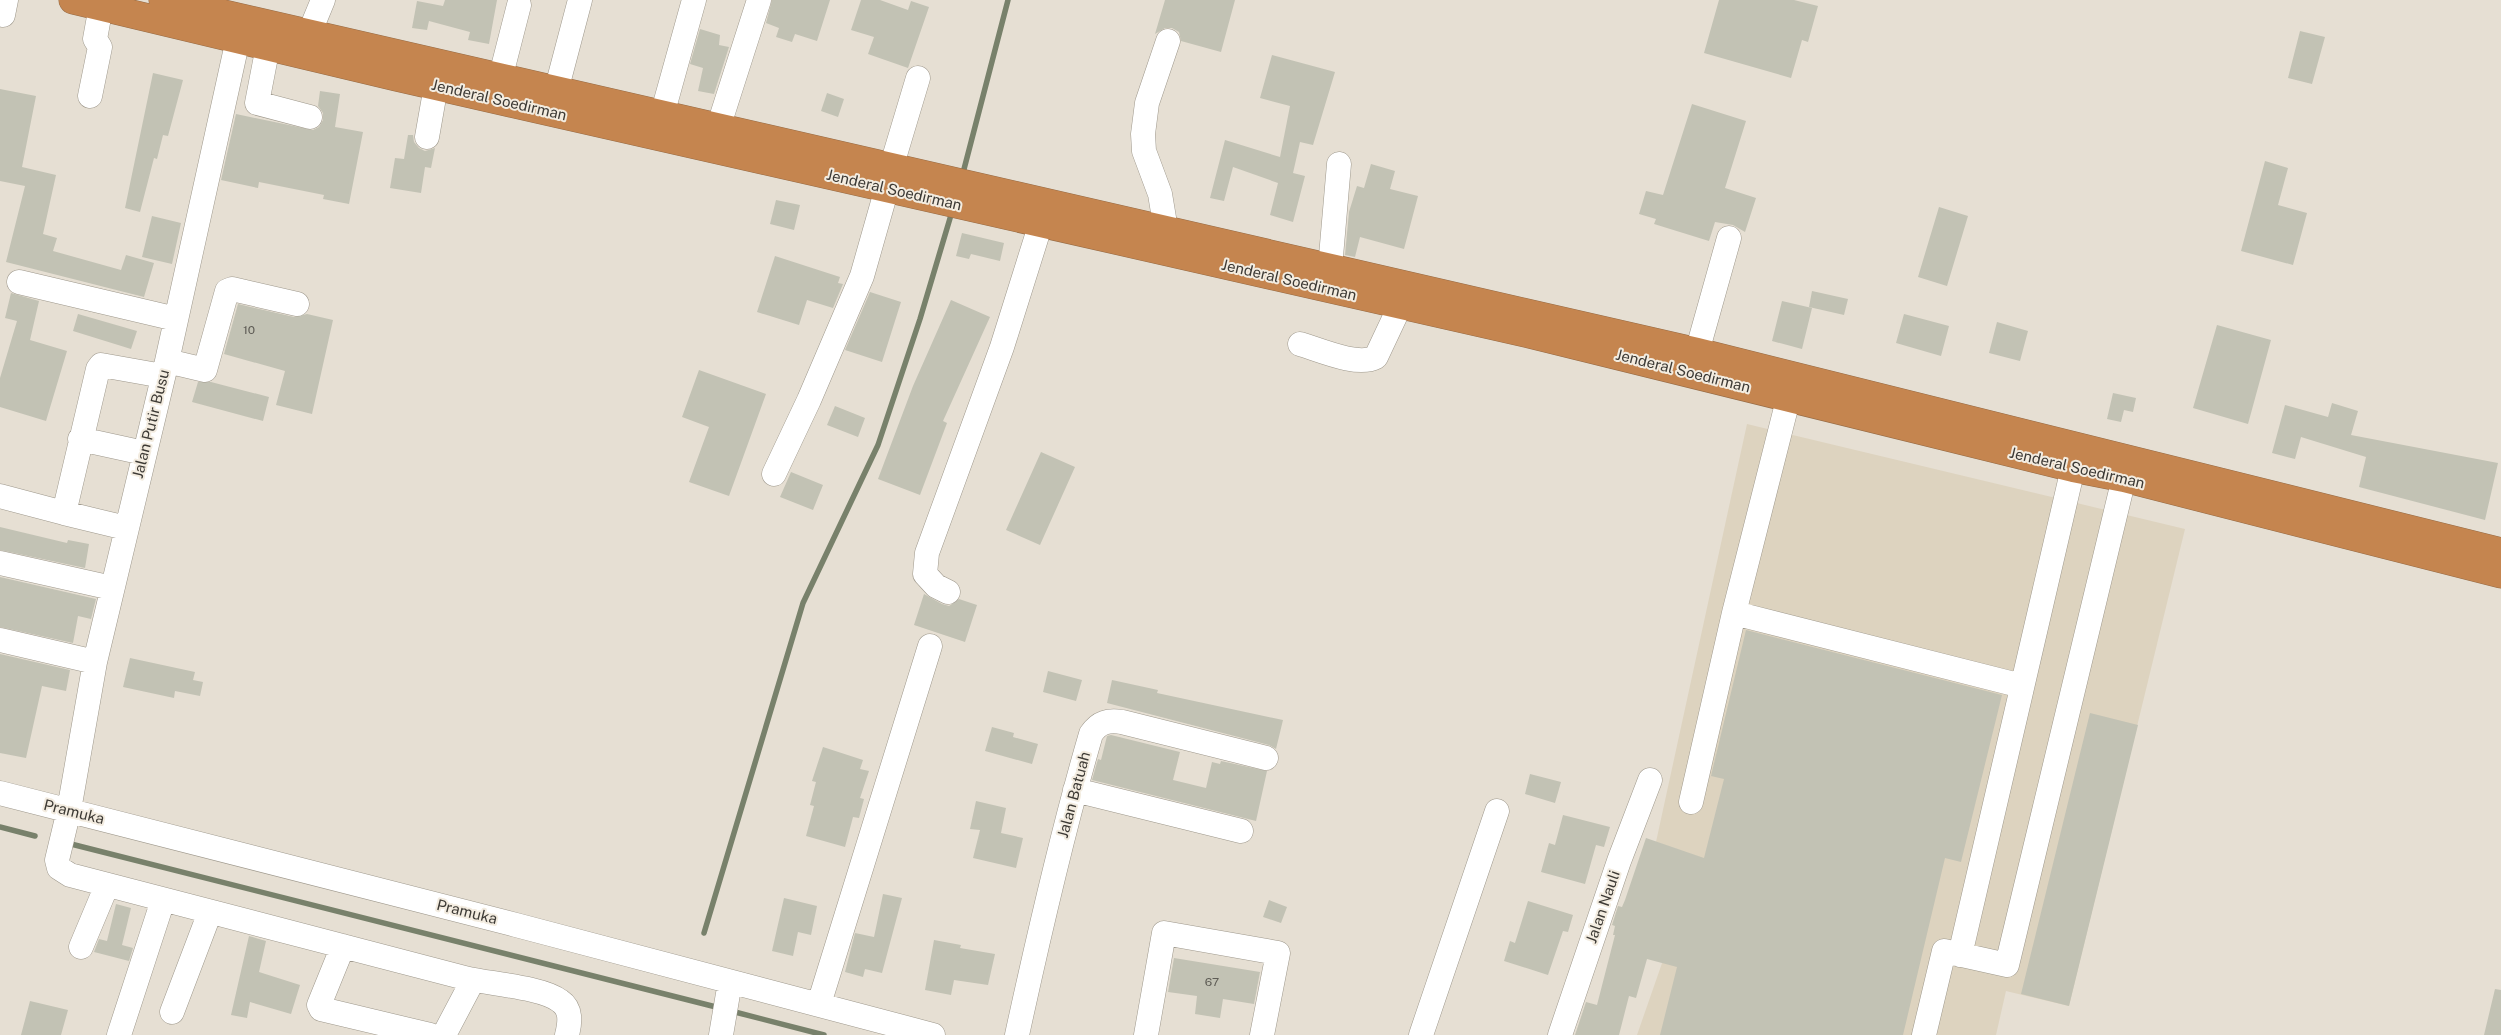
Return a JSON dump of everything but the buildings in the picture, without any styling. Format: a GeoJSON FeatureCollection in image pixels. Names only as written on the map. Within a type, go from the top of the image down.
{"type":"FeatureCollection","features":[{"type":"Feature","properties":{"kind":"highway","name":"Jenderal Soedirman"},"geometry":{"type":"LineString","coordinates":[[73,0],[436,86],[889,178],[1166,230],[1236,257],[1400,306],[1788,396],[2073,468],[2126,468],[2501,552]]}},
{"type":"Feature","properties":{"kind":"highway","name":"Jenderal Soedirman"},"geometry":{"type":"LineString","coordinates":[[163,0],[718,128],[1041,223],[1236,257],[1330,268],[1697,352],[1965,420],[2126,468],[2501,574]]}},
{"type":"Feature","properties":{"kind":"street"},"geometry":{"type":"LineString","coordinates":[[309,34],[323,0]]}},
{"type":"Feature","properties":{"kind":"street"},"geometry":{"type":"LineString","coordinates":[[556,91],[580,0]]}},
{"type":"Feature","properties":{"kind":"street"},"geometry":{"type":"LineString","coordinates":[[662,115],[694,0]]}},
{"type":"Feature","properties":{"kind":"street"},"geometry":{"type":"LineString","coordinates":[[718,128],[759,0]]}},
{"type":"Feature","properties":{"kind":"street"},"geometry":{"type":"LineString","coordinates":[[500,78],[519,5]]}},
{"type":"Feature","properties":{"kind":"street"},"geometry":{"type":"LineString","coordinates":[[90,96],[100,47],[95,39],[101,6]]}},
{"type":"Feature","properties":{"kind":"street","name":"Jalan Putir Busu"},"geometry":{"type":"LineString","coordinates":[[108,885],[70,875],[59,868],[57,860],[69,810],[95,662],[165,368],[238,39]]}},
{"type":"Feature","properties":{"kind":"street"},"geometry":{"type":"LineString","coordinates":[[1166,230],[1160,194],[1144,151],[1144,134],[1146,103],[1168,41]]}},
{"type":"Feature","properties":{"kind":"street"},"geometry":{"type":"LineString","coordinates":[[268,46],[257,104],[310,117]]}},
{"type":"Feature","properties":{"kind":"street"},"geometry":{"type":"LineString","coordinates":[[774,474],[809,400],[862,276],[918,78]]}},
{"type":"Feature","properties":{"kind":"street"},"geometry":{"type":"LineString","coordinates":[[427,137],[436,86]]}},
{"type":"Feature","properties":{"kind":"street"},"geometry":{"type":"LineString","coordinates":[[1330,268],[1339,164]]}},
{"type":"Feature","properties":{"kind":"street"},"geometry":{"type":"LineString","coordinates":[[948,592],[936,586],[925,574],[927,553],[1002,348],[1041,223]]}},
{"type":"Feature","properties":{"kind":"street"},"geometry":{"type":"LineString","coordinates":[[1697,352],[1730,238]]}},
{"type":"Feature","properties":{"kind":"street"},"geometry":{"type":"LineString","coordinates":[[19,282],[176,319]]}},
{"type":"Feature","properties":{"kind":"street"},"geometry":{"type":"LineString","coordinates":[[64,513],[80,439],[98,369],[101,365],[205,370],[227,291],[232,289],[297,304]]}},
{"type":"Feature","properties":{"kind":"street"},"geometry":{"type":"LineString","coordinates":[[1300,344],[1352,359],[1370,360],[1376,357],[1400,306]]}},
{"type":"Feature","properties":{"kind":"street"},"geometry":{"type":"LineString","coordinates":[[1690,802],[1734,613],[1788,396]]}},
{"type":"Feature","properties":{"kind":"street"},"geometry":{"type":"LineString","coordinates":[[80,439],[144,453]]}},
{"type":"Feature","properties":{"kind":"street"},"geometry":{"type":"LineString","coordinates":[[1960,955],[2073,468]]}},
{"type":"Feature","properties":{"kind":"street"},"geometry":{"type":"LineString","coordinates":[[1924,1035],[1944,951],[2007,965],[2126,468]]}},
{"type":"Feature","properties":{"kind":"street"},"geometry":{"type":"LineString","coordinates":[[0,496],[126,528]]}},
{"type":"Feature","properties":{"kind":"street"},"geometry":{"type":"LineString","coordinates":[[0,562],[112,588]]}},
{"type":"Feature","properties":{"kind":"street"},"geometry":{"type":"LineString","coordinates":[[1734,613],[2022,686]]}},
{"type":"Feature","properties":{"kind":"street"},"geometry":{"type":"LineString","coordinates":[[0,640],[95,662]]}},
{"type":"Feature","properties":{"kind":"street"},"geometry":{"type":"LineString","coordinates":[[819,1004],[930,646]]}},
{"type":"Feature","properties":{"kind":"street","name":"Jalan Batuah"},"geometry":{"type":"LineString","coordinates":[[1017,1035],[1074,790],[1091,734],[1096,726],[1108,722],[1122,722],[1266,758]]}},
{"type":"Feature","properties":{"kind":"street","name":"Jalan Nauli"},"geometry":{"type":"LineString","coordinates":[[1560,1035],[1619,861],[1650,780]]}},
{"type":"Feature","properties":{"kind":"street"},"geometry":{"type":"LineString","coordinates":[[1074,790],[1241,831]]}},
{"type":"Feature","properties":{"kind":"street","name":"Pramuka"},"geometry":{"type":"LineString","coordinates":[[0,793],[516,925],[729,993],[819,1004],[933,1035]]}},
{"type":"Feature","properties":{"kind":"street"},"geometry":{"type":"LineString","coordinates":[[1421,1035],[1498,811]]}},
{"type":"Feature","properties":{"kind":"street"},"geometry":{"type":"LineString","coordinates":[[81,947],[108,885],[473,980],[546,994],[560,1000],[567,1007],[569,1016],[567,1035]]}},
{"type":"Feature","properties":{"kind":"street"},"geometry":{"type":"LineString","coordinates":[[119,1035],[164,900]]}},
{"type":"Feature","properties":{"kind":"street"},"geometry":{"type":"LineString","coordinates":[[172,1012],[210,912]]}},
{"type":"Feature","properties":{"kind":"street"},"geometry":{"type":"LineString","coordinates":[[1146,1035],[1164,933],[1278,953],[1262,1035]]}},
{"type":"Feature","properties":{"kind":"street"},"geometry":{"type":"LineString","coordinates":[[343,946],[319,1005],[321,1009],[430,1035]]}},
{"type":"Feature","properties":{"kind":"street"},"geometry":{"type":"LineString","coordinates":[[444,1035],[473,980]]}},
{"type":"Feature","properties":{"kind":"street"},"geometry":{"type":"LineString","coordinates":[[721,1033],[729,993]]}},
{"type":"Feature","properties":{"kind":"shaded area"},"geometry":{"type":"Polygon","coordinates":[[[1747,424],[2185,529],[2069,1006],[2006,991],[1996,1035],[1637,1035],[1699,857],[1656,842],[1747,424]]]}},
{"type":"Feature","properties":{"kind":"waterway"},"geometry":{"type":"LineString","coordinates":[[963,173],[1008,0]]}},
{"type":"Feature","properties":{"kind":"waterway"},"geometry":{"type":"LineString","coordinates":[[704,933],[803,603],[878,445],[920,319],[951,215]]}},
{"type":"Feature","properties":{"kind":"waterway"},"geometry":{"type":"LineString","coordinates":[[0,827],[35,836]]}},
{"type":"Feature","properties":{"kind":"waterway"},"geometry":{"type":"LineString","coordinates":[[67,843],[720,1008]]}},
{"type":"Feature","properties":{"kind":"waterway"},"geometry":{"type":"LineString","coordinates":[[731,1011],[824,1035]]}}]}
